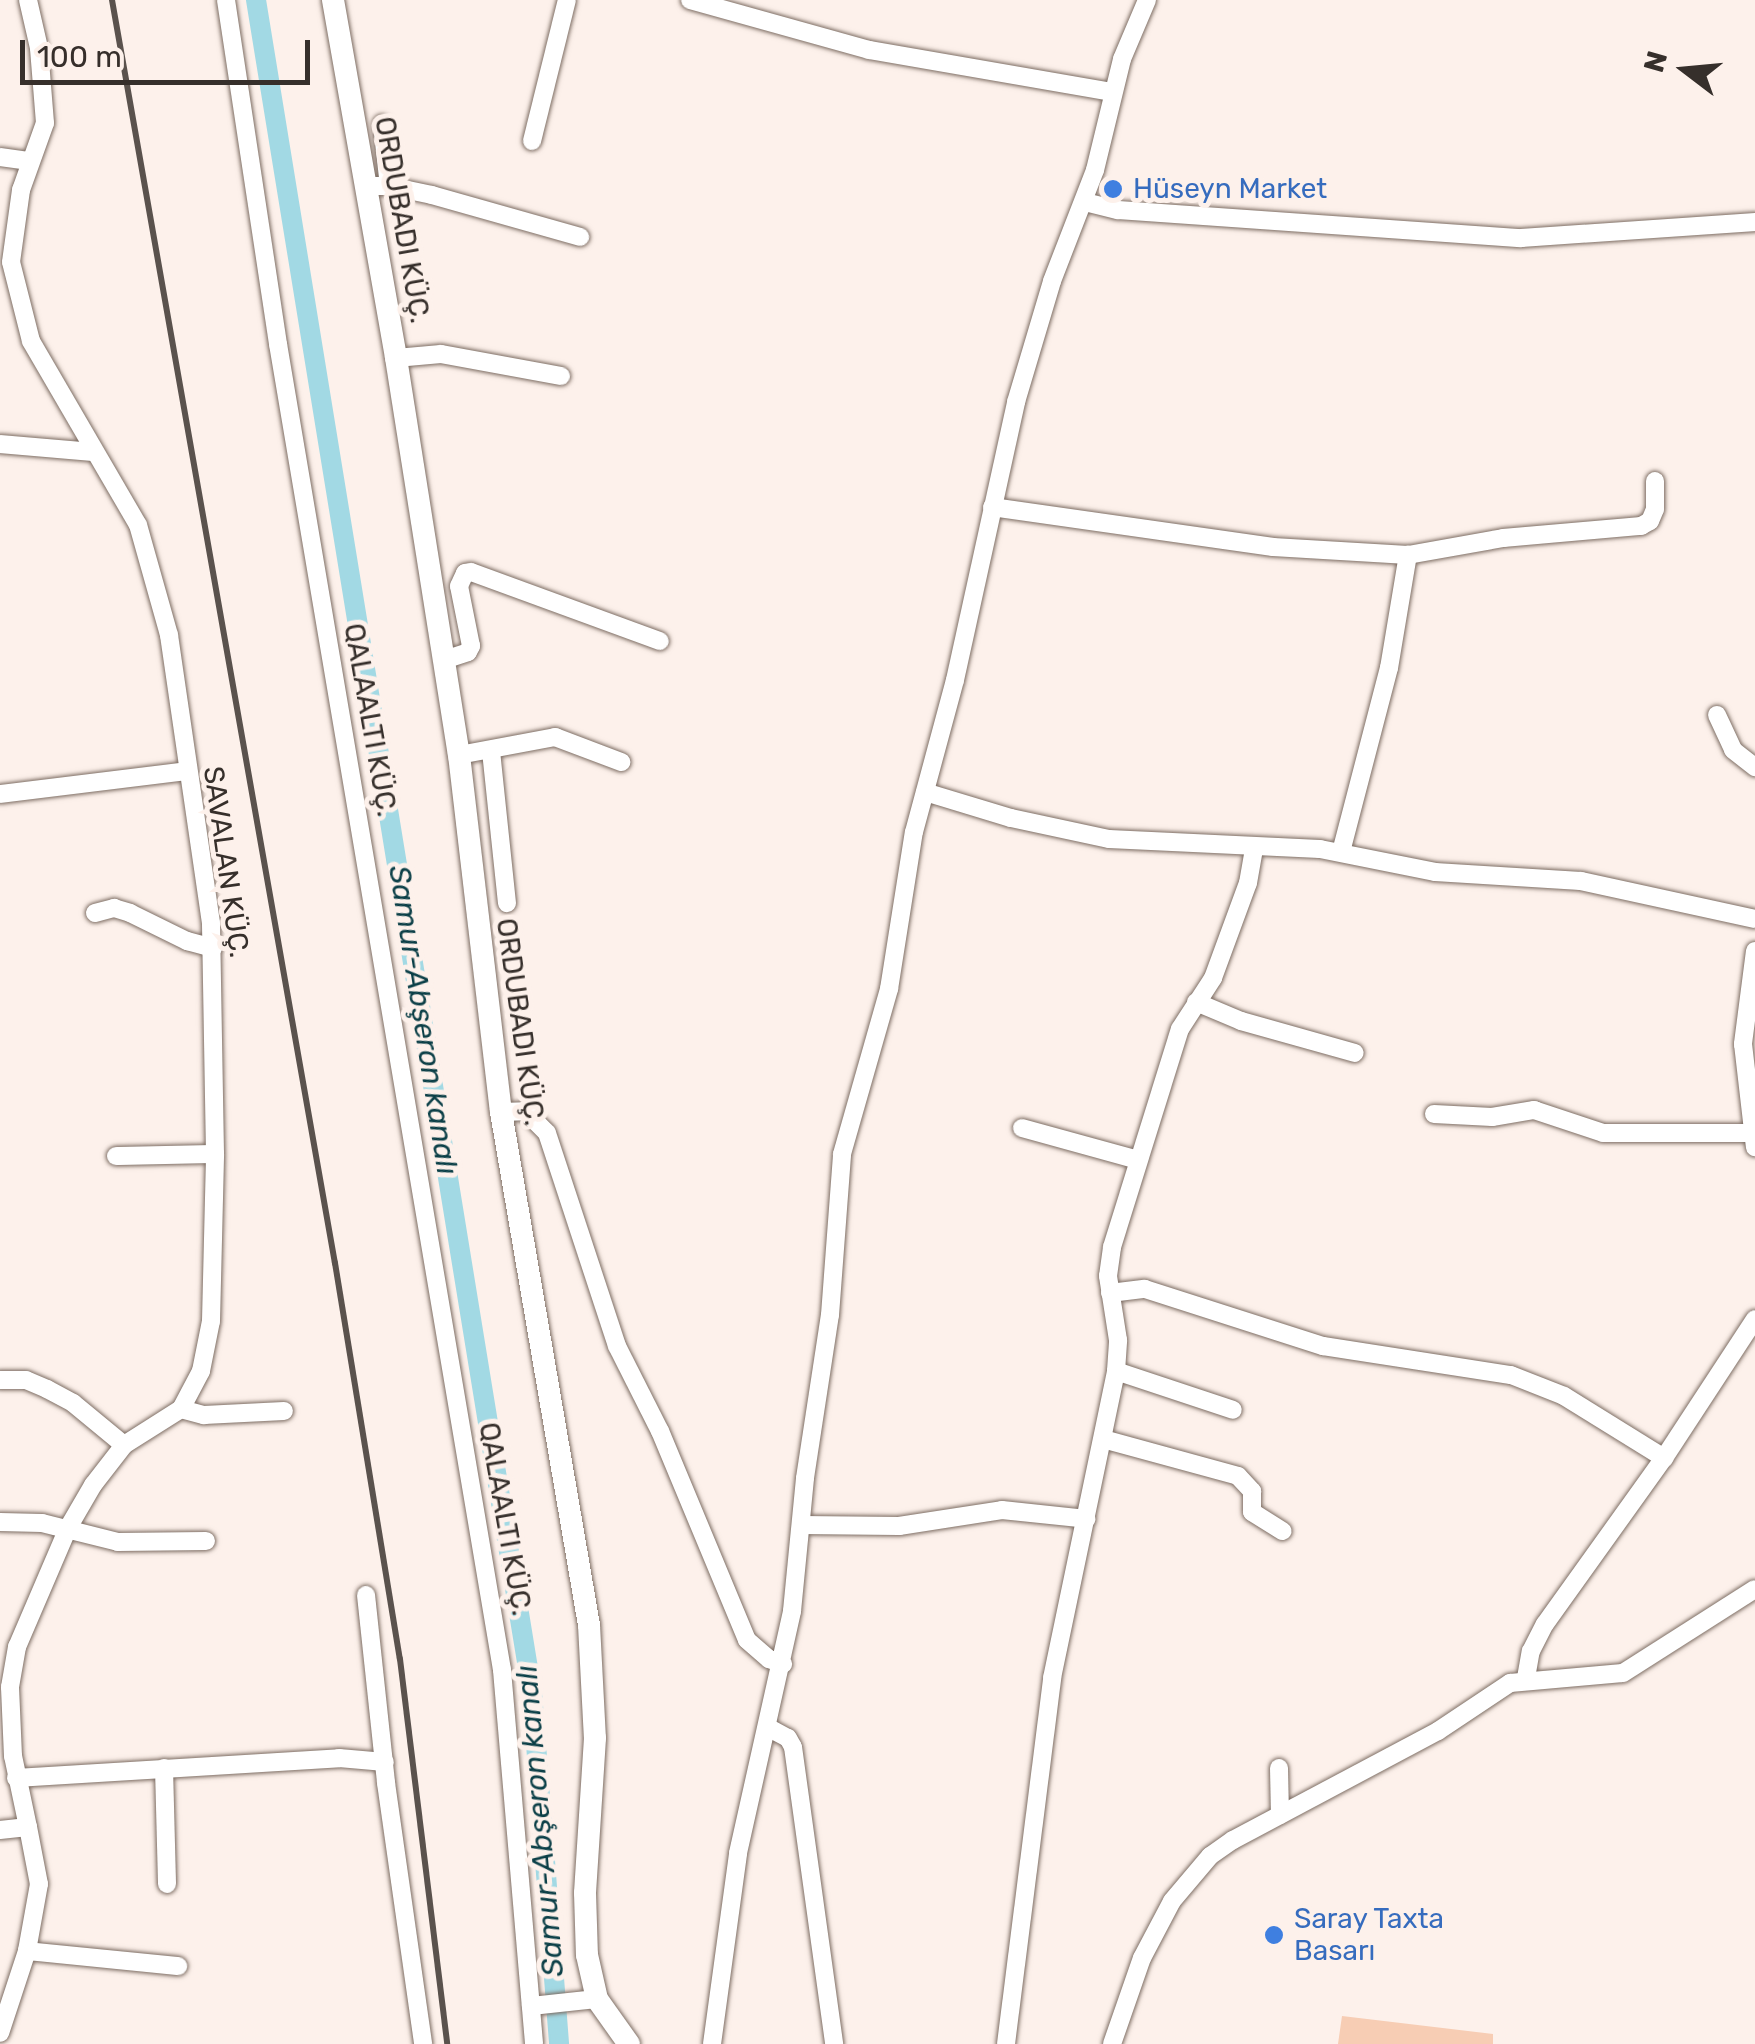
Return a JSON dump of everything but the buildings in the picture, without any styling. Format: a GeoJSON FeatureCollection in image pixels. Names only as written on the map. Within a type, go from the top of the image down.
{"type":"FeatureCollection","features":[{"type":"Feature","properties":{"kind":"street","name":"SAVALAN KÜÇ."},"geometry":{"type":"LineString","coordinates":[[28,0],[45,108],[40,139],[6,239],[20,313],[31,341],[138,524],[147,548],[174,667],[213,948],[215,1154],[211,1321],[201,1371],[181,1408]]}},
{"type":"Feature","properties":{"kind":"street"},"geometry":{"type":"LineString","coordinates":[[226,0],[278,344],[502,1670],[534,2044]]}},
{"type":"Feature","properties":{"kind":"street","name":"ORDUBADI KÜÇ."},"geometry":{"type":"LineString","coordinates":[[332,0],[377,186],[396,358],[458,755],[501,1112],[589,1625],[595,1738],[585,1922],[597,1999],[629,2044]]}},
{"type":"Feature","properties":{"kind":"street"},"geometry":{"type":"LineString","coordinates":[[532,141],[567,0]]}},
{"type":"Feature","properties":{"kind":"street"},"geometry":{"type":"LineString","coordinates":[[690,0],[869,50],[1112,92]]}},
{"type":"Feature","properties":{"kind":"street"},"geometry":{"type":"LineString","coordinates":[[712,2044],[738,1853],[783,1664],[830,1314],[842,1154],[889,989],[907,868],[1035,332],[1084,202],[1112,92],[1147,0]]}},
{"type":"Feature","properties":{"kind":"street"},"geometry":{"type":"LineString","coordinates":[[382,124],[377,186],[580,237]]}},
{"type":"Feature","properties":{"kind":"street"},"geometry":{"type":"LineString","coordinates":[[0,157],[30,161]]}},
{"type":"Feature","properties":{"kind":"street"},"geometry":{"type":"LineString","coordinates":[[1084,202],[1118,210],[1521,238],[1755,222]]}},
{"type":"Feature","properties":{"kind":"street"},"geometry":{"type":"LineString","coordinates":[[396,358],[442,354],[561,376]]}},
{"type":"Feature","properties":{"kind":"street"},"geometry":{"type":"LineString","coordinates":[[0,444],[93,452]]}},
{"type":"Feature","properties":{"kind":"street"},"geometry":{"type":"LineString","coordinates":[[992,507],[1273,547],[1408,555],[1503,538],[1641,526],[1650,521],[1655,509],[1655,481]]}},
{"type":"Feature","properties":{"kind":"street"},"geometry":{"type":"LineString","coordinates":[[1341,852],[1389,668],[1408,555]]}},
{"type":"Feature","properties":{"kind":"street"},"geometry":{"type":"LineString","coordinates":[[444,660],[468,652],[471,646],[460,586],[464,574],[472,572],[660,641]]}},
{"type":"Feature","properties":{"kind":"street"},"geometry":{"type":"LineString","coordinates":[[1716,715],[1734,750],[1755,767]]}},
{"type":"Feature","properties":{"kind":"street"},"geometry":{"type":"LineString","coordinates":[[458,755],[555,737],[621,762]]}},
{"type":"Feature","properties":{"kind":"street"},"geometry":{"type":"LineString","coordinates":[[490,751],[507,903]]}},
{"type":"Feature","properties":{"kind":"street"},"geometry":{"type":"LineString","coordinates":[[0,794],[186,772]]}},
{"type":"Feature","properties":{"kind":"street"},"geometry":{"type":"LineString","coordinates":[[925,792],[1094,836],[1341,852],[1436,872],[1581,881],[1755,919]]}},
{"type":"Feature","properties":{"kind":"street"},"geometry":{"type":"LineString","coordinates":[[1006,2044],[1037,1775],[1055,1663],[1116,1371],[1118,1340],[1110,1293],[1112,1247],[1180,1030],[1214,978],[1248,883],[1254,849]]}},
{"type":"Feature","properties":{"kind":"street"},"geometry":{"type":"LineString","coordinates":[[94,913],[114,908],[187,941],[213,948]]}},
{"type":"Feature","properties":{"kind":"street"},"geometry":{"type":"LineString","coordinates":[[1434,1114],[1492,1117],[1534,1110],[1588,1132],[1753,1140],[1743,1044],[1755,951]]}},
{"type":"Feature","properties":{"kind":"street"},"geometry":{"type":"LineString","coordinates":[[1196,1002],[1241,1021],[1355,1053]]}},
{"type":"Feature","properties":{"kind":"street"},"geometry":{"type":"LineString","coordinates":[[501,1112],[525,1110],[547,1133],[618,1346],[660,1431],[747,1640],[768,1659],[783,1664]]}},
{"type":"Feature","properties":{"kind":"street"},"geometry":{"type":"LineString","coordinates":[[1022,1128],[1138,1160]]}},
{"type":"Feature","properties":{"kind":"street"},"geometry":{"type":"LineString","coordinates":[[116,1156],[215,1154]]}},
{"type":"Feature","properties":{"kind":"street"},"geometry":{"type":"LineString","coordinates":[[1110,1293],[1145,1289],[1323,1346],[1527,1380],[1564,1396],[1664,1458]]}},
{"type":"Feature","properties":{"kind":"street"},"geometry":{"type":"LineString","coordinates":[[1526,1678],[1531,1651],[1545,1624],[1664,1458],[1755,1320]]}},
{"type":"Feature","properties":{"kind":"street"},"geometry":{"type":"LineString","coordinates":[[1116,1371],[1233,1410]]}},
{"type":"Feature","properties":{"kind":"street"},"geometry":{"type":"LineString","coordinates":[[0,1380],[26,1380],[47,1389],[73,1404],[124,1445]]}},
{"type":"Feature","properties":{"kind":"street"},"geometry":{"type":"LineString","coordinates":[[0,2033],[27,1952],[39,1884],[16,1778],[10,1686],[25,1623],[68,1528],[124,1445],[181,1408],[204,1415],[284,1411]]}},
{"type":"Feature","properties":{"kind":"street"},"geometry":{"type":"LineString","coordinates":[[1103,1439],[1238,1476],[1252,1491],[1252,1512],[1282,1531]]}},
{"type":"Feature","properties":{"kind":"street"},"geometry":{"type":"LineString","coordinates":[[801,1525],[899,1526],[1002,1510],[1087,1519]]}},
{"type":"Feature","properties":{"kind":"street"},"geometry":{"type":"LineString","coordinates":[[0,1522],[68,1528],[92,1539],[118,1542],[206,1541]]}},
{"type":"Feature","properties":{"kind":"street"},"geometry":{"type":"LineString","coordinates":[[1112,2044],[1142,1958],[1172,1901],[1210,1856],[1438,1731],[1491,1693],[1526,1678],[1584,1680],[1623,1673],[1755,1590]]}},
{"type":"Feature","properties":{"kind":"street"},"geometry":{"type":"LineString","coordinates":[[366,1595],[423,2044]]}},
{"type":"Feature","properties":{"kind":"street"},"geometry":{"type":"LineString","coordinates":[[769,1728],[788,1738],[793,1747],[834,2044]]}},
{"type":"Feature","properties":{"kind":"street"},"geometry":{"type":"LineString","coordinates":[[16,1778],[339,1758],[385,1762]]}},
{"type":"Feature","properties":{"kind":"street"},"geometry":{"type":"LineString","coordinates":[[164,1768],[167,1884]]}},
{"type":"Feature","properties":{"kind":"street"},"geometry":{"type":"LineString","coordinates":[[1279,1768],[1280,1815]]}},
{"type":"Feature","properties":{"kind":"street"},"geometry":{"type":"LineString","coordinates":[[0,1830],[28,1828]]}},
{"type":"Feature","properties":{"kind":"street"},"geometry":{"type":"LineString","coordinates":[[27,1952],[178,1966]]}},
{"type":"Feature","properties":{"kind":"street"},"geometry":{"type":"LineString","coordinates":[[531,2006],[597,1999]]}},
{"type":"Feature","properties":{"kind":"waterway","name":"Samur-Abşeron kanalı"},"geometry":{"type":"LineString","coordinates":[[256,0],[532,1692],[559,2044]]}},
{"type":"Feature","properties":{"kind":"railway"},"geometry":{"type":"LineString","coordinates":[[112,0],[335,1263],[400,1659],[447,2044]]}},
{"type":"Feature","properties":{"kind":"place","name":"Hüseyn Market"},"geometry":{"type":"Point","coordinates":[1113,189]}},
{"type":"Feature","properties":{"kind":"place","name":"Saray Taxta Basarı"},"geometry":{"type":"Point","coordinates":[1274,1935]}}]}
